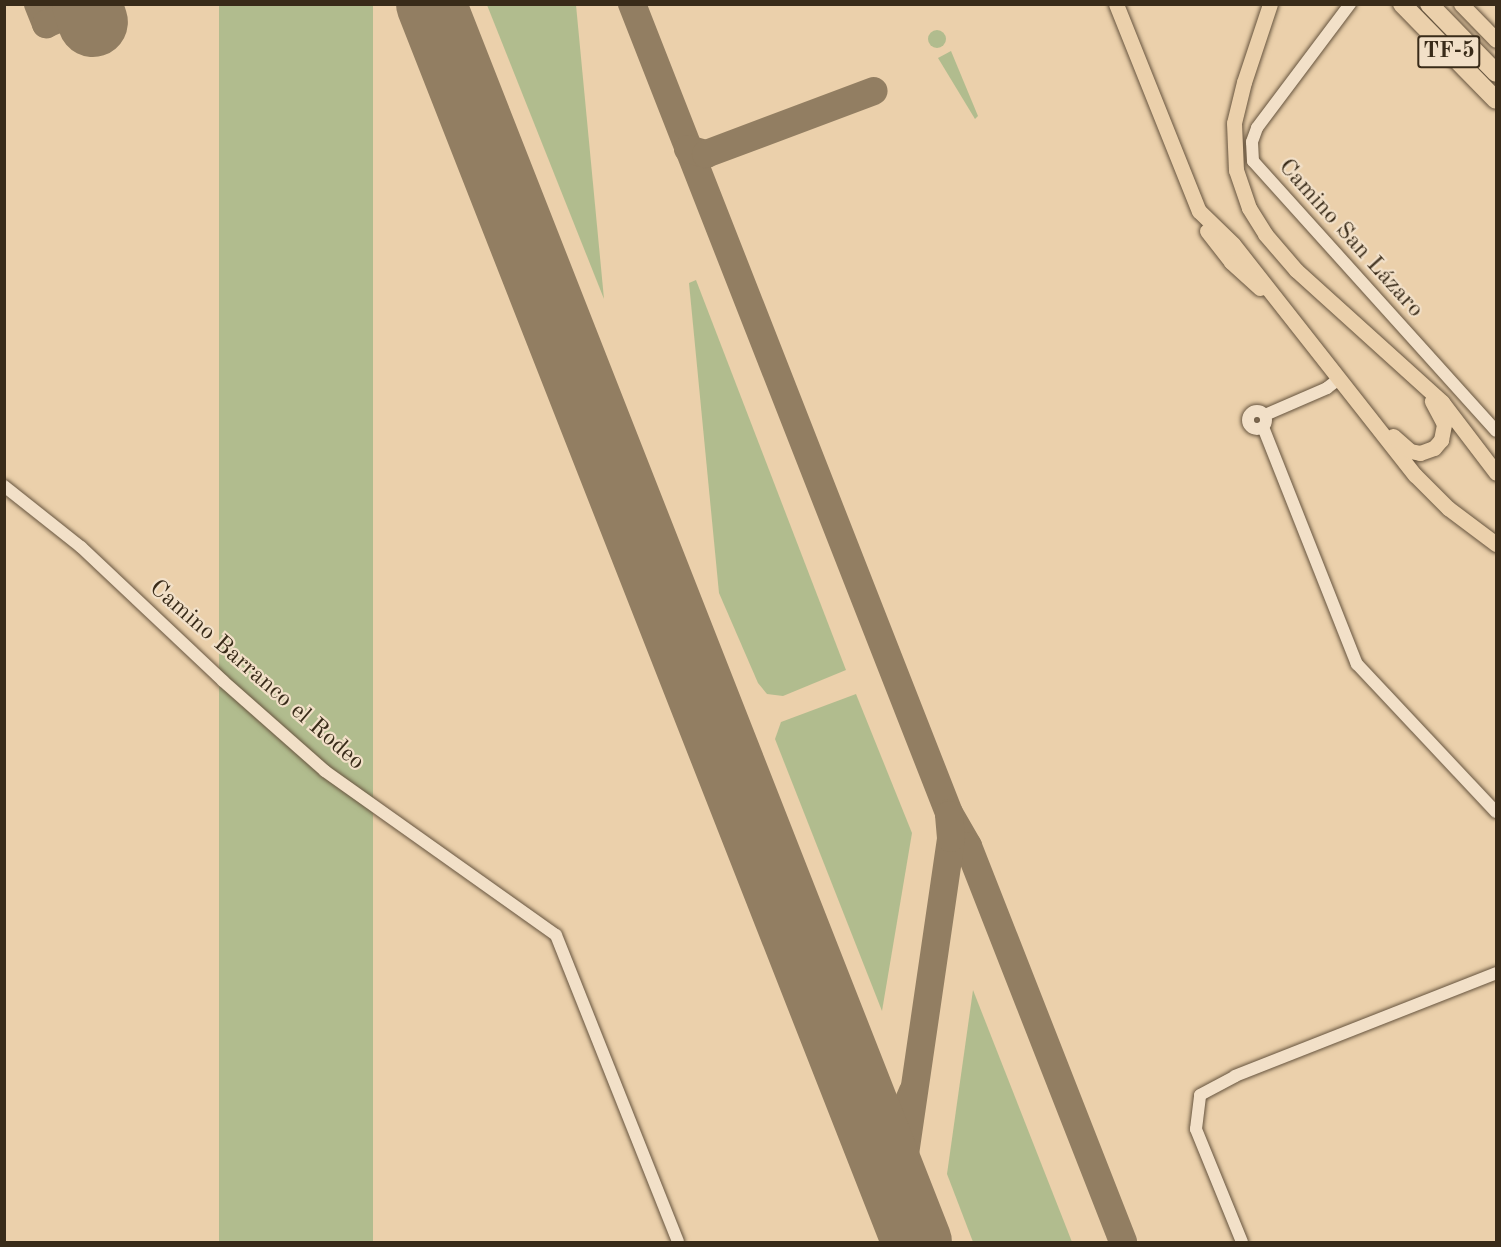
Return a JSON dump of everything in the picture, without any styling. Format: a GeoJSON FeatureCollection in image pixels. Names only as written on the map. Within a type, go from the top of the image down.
{"type":"FeatureCollection","features":[{"type":"Feature","properties":{"kind":"highway","name":"TF-5"},"geometry":{"type":"LineString","coordinates":[[1402,4],[1497,100]]}},
{"type":"Feature","properties":{"kind":"highway","name":"TF-5"},"geometry":{"type":"LineString","coordinates":[[1429,4],[1497,73]]}},
{"type":"Feature","properties":{"kind":"main road"},"geometry":{"type":"LineString","coordinates":[[1116,4],[1199,211],[1233,243],[1279,306],[1366,410],[1415,475],[1448,508],[1497,544]]}},
{"type":"Feature","properties":{"kind":"main road"},"geometry":{"type":"LineString","coordinates":[[1270,4],[1235,115],[1234,154],[1244,196],[1265,234],[1289,263],[1451,411],[1497,473]]}},
{"type":"Feature","properties":{"kind":"main road"},"geometry":{"type":"LineString","coordinates":[[1461,4],[1496,37]]}},
{"type":"Feature","properties":{"kind":"main road"},"geometry":{"type":"LineString","coordinates":[[1182,173],[1189,202],[1207,231],[1231,262],[1279,306]]}},
{"type":"Feature","properties":{"kind":"main road"},"geometry":{"type":"LineString","coordinates":[[1366,410],[1406,449],[1420,453],[1430,450],[1441,440],[1444,424],[1422,386]]}},
{"type":"Feature","properties":{"kind":"street","name":"Camino San Lázaro"},"geometry":{"type":"LineString","coordinates":[[1350,4],[1257,128],[1252,142],[1253,161],[1497,431]]}},
{"type":"Feature","properties":{"kind":"street"},"geometry":{"type":"LineString","coordinates":[[1340,378],[1327,388],[1264,421],[1358,664],[1497,812]]}},
{"type":"Feature","properties":{"kind":"street","name":"Camino Barranco el Rodeo"},"geometry":{"type":"LineString","coordinates":[[4,486],[81,547],[223,681],[325,771],[549,926],[563,945],[678,1242]]}},
{"type":"Feature","properties":{"kind":"street"},"geometry":{"type":"LineString","coordinates":[[1242,1242],[1196,1129],[1200,1095],[1235,1076],[1497,973]]}},
{"type":"Feature","properties":{"kind":"green space"},"geometry":{"type":"Polygon","coordinates":[[[219,5],[373,5],[373,1242],[219,1242],[219,5]]]}},
{"type":"Feature","properties":{"kind":"green space"},"geometry":{"type":"Polygon","coordinates":[[[487,5],[576,5],[604,299],[487,5]]]}},
{"type":"Feature","properties":{"kind":"green space"},"geometry":{"type":"Polygon","coordinates":[[[937,30],[943,33],[946,39],[943,45],[937,48],[931,45],[928,39],[931,33],[937,30]]]}},
{"type":"Feature","properties":{"kind":"green space"},"geometry":{"type":"Polygon","coordinates":[[[951,51],[978,116],[975,119],[938,58],[951,51]]]}},
{"type":"Feature","properties":{"kind":"green space"},"geometry":{"type":"Polygon","coordinates":[[[696,280],[846,670],[783,696],[767,694],[758,683],[719,593],[689,283],[696,280]]]}},
{"type":"Feature","properties":{"kind":"green space"},"geometry":{"type":"Polygon","coordinates":[[[856,694],[912,833],[882,1011],[775,739],[781,722],[856,694]]]}},
{"type":"Feature","properties":{"kind":"green space"},"geometry":{"type":"Polygon","coordinates":[[[973,990],[1072,1242],[973,1242],[947,1174],[973,990]]]}},
{"type":"Feature","properties":{"kind":"taxiway"},"geometry":{"type":"LineString","coordinates":[[38,4],[46,24],[72,13]]}},
{"type":"Feature","properties":{"kind":"taxiway"},"geometry":{"type":"LineString","coordinates":[[632,4],[949,813],[968,846],[1123,1242]]}},
{"type":"Feature","properties":{"kind":"taxiway"},"geometry":{"type":"LineString","coordinates":[[688,149],[706,154],[874,91]]}},
{"type":"Feature","properties":{"kind":"taxiway"},"geometry":{"type":"LineString","coordinates":[[918,1242],[906,1191],[904,1161],[951,838],[949,815]]}},
{"type":"Feature","properties":{"kind":"taxiway"},"geometry":{"type":"LineString","coordinates":[[859,1094],[866,1105],[883,1114],[893,1114],[907,1105],[913,1091]]}},
{"type":"Feature","properties":{"kind":"runway"},"geometry":{"type":"LineString","coordinates":[[87,4],[93,22]]}},
{"type":"Feature","properties":{"kind":"runway"},"geometry":{"type":"LineString","coordinates":[[431,4],[917,1242]]}}]}
